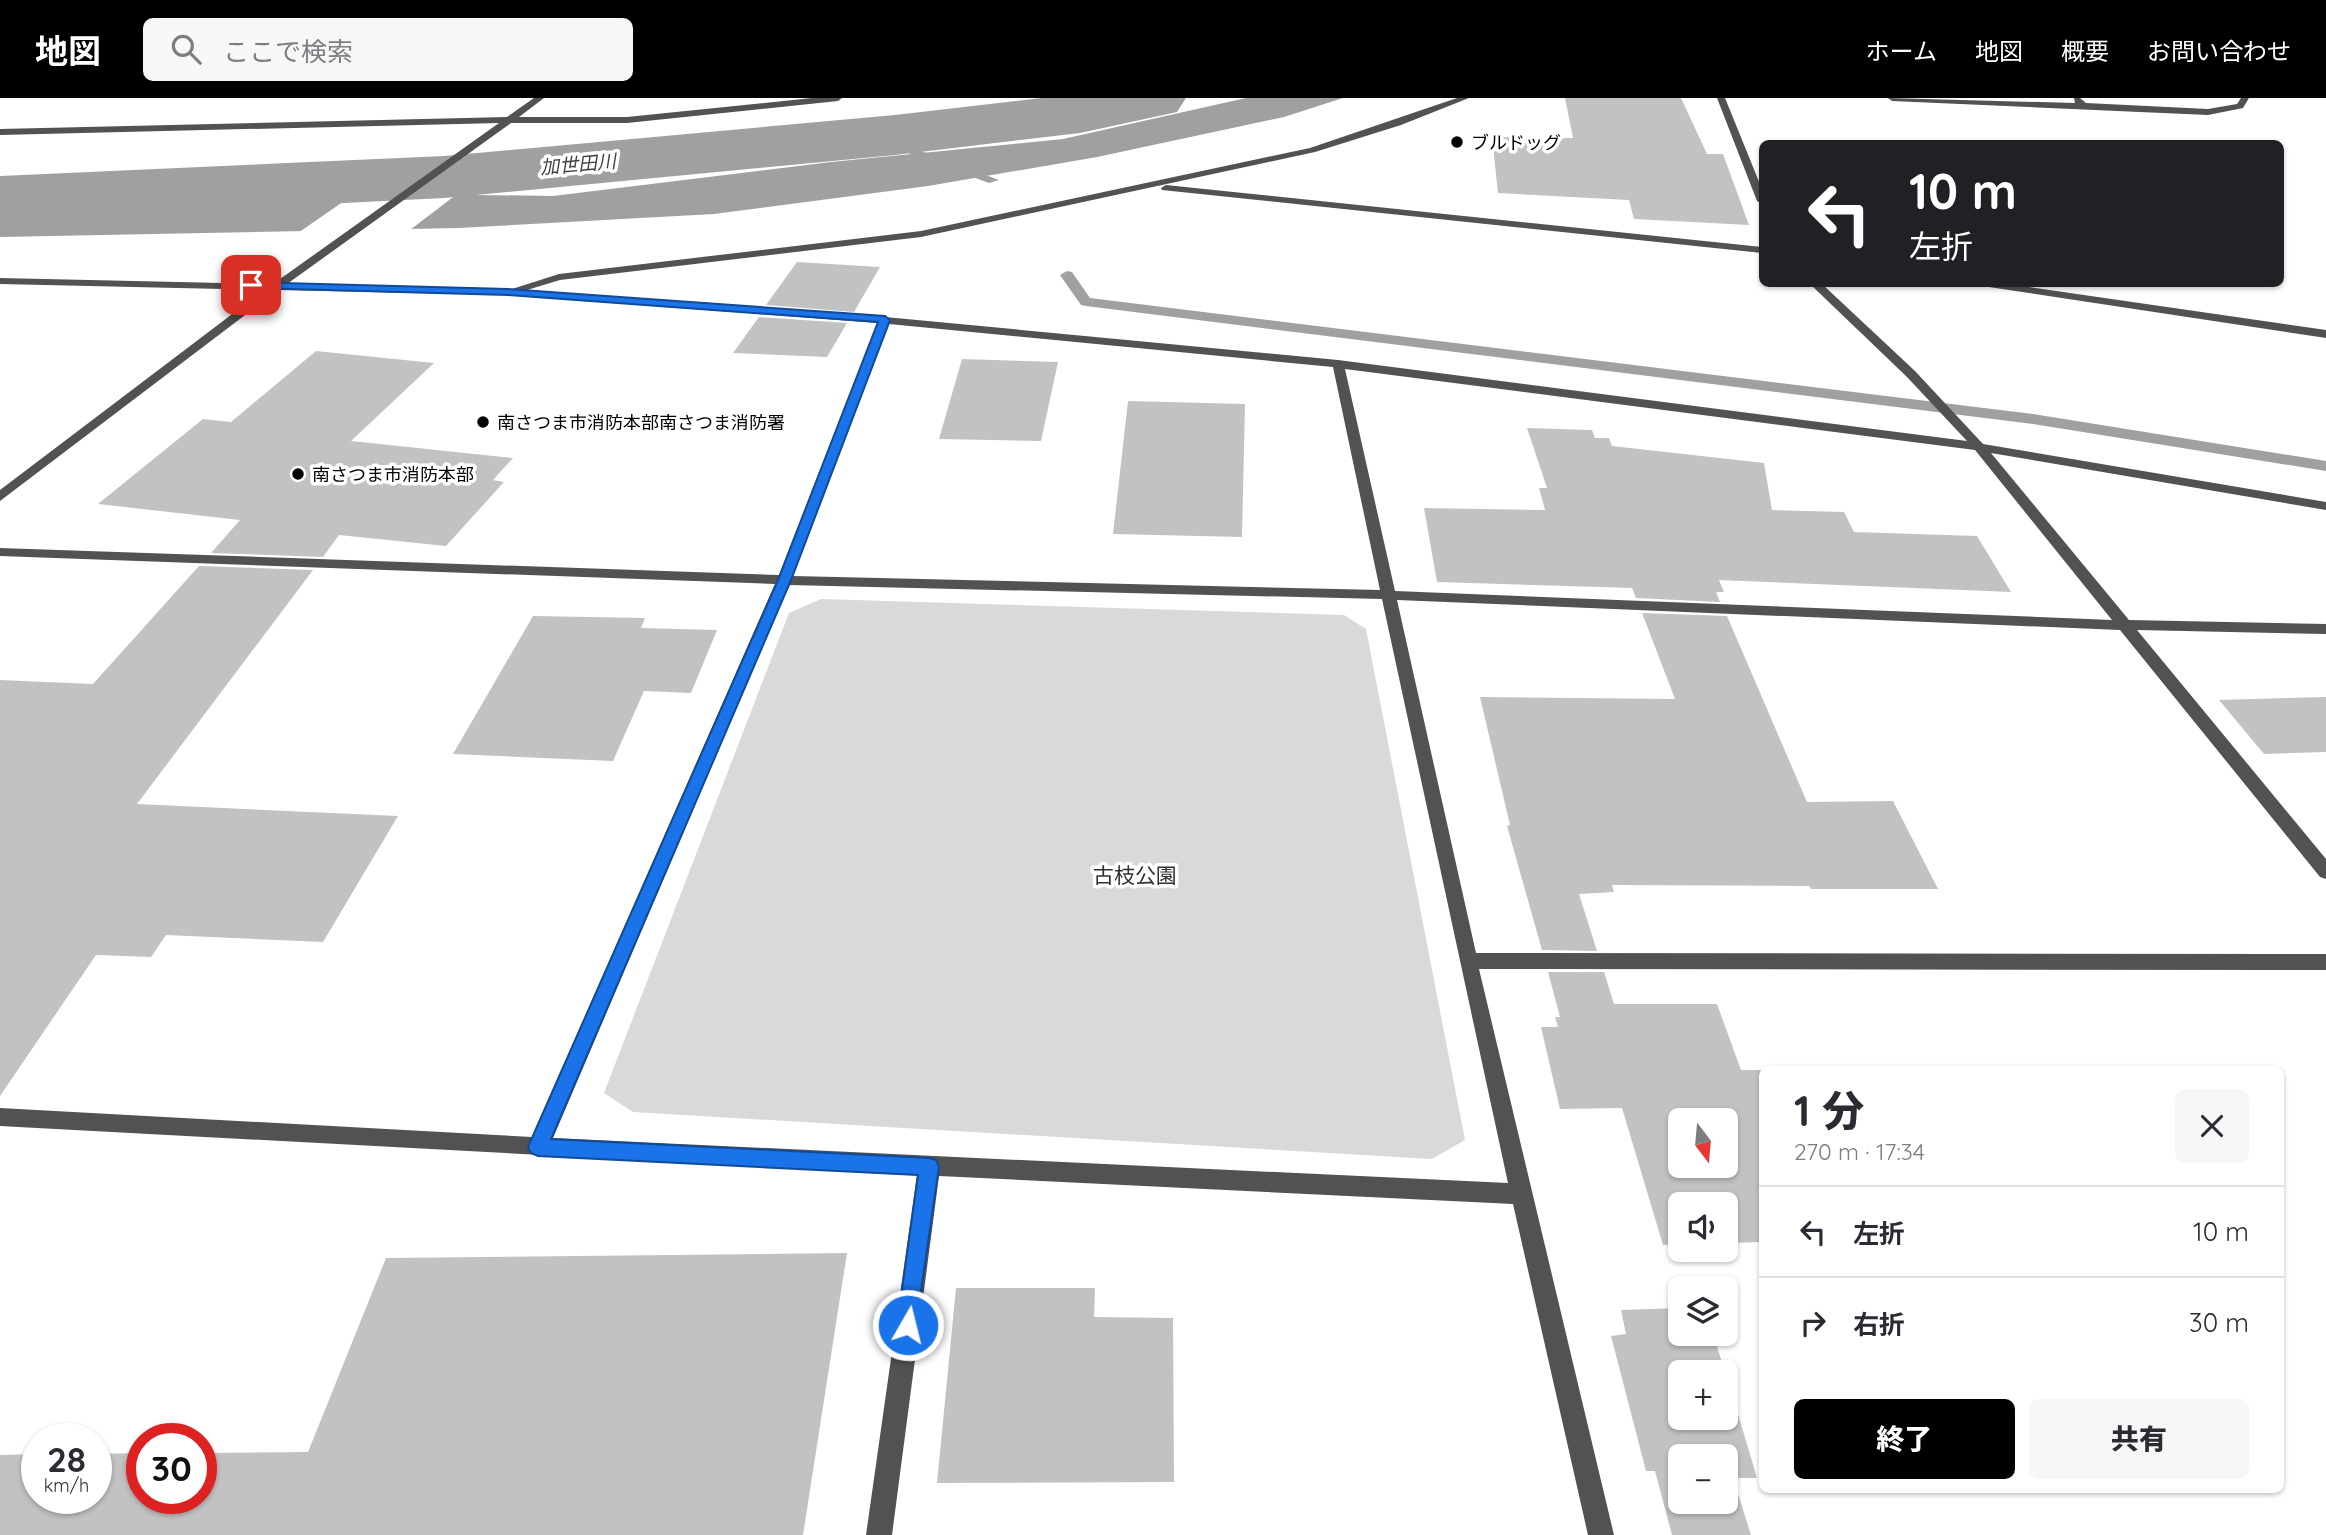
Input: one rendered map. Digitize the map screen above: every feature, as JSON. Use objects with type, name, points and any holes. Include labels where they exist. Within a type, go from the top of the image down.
[{"type":"street","points":[[0,497],[278,285],[540,98]]},
{"type":"street","points":[[0,132],[508,120],[627,120],[838,98]]},
{"type":"street","points":[[508,292],[559,277],[921,234],[1152,187],[1312,150],[1398,123],[1465,98]]},
{"type":"street","points":[[1721,98],[1759,193]]},
{"type":"street","points":[[1892,98],[2208,112],[2240,106],[2245,98]]},
{"type":"street","points":[[2075,98],[2084,106]]},
{"type":"street","points":[[1152,187],[1759,250]]},
{"type":"street","points":[[0,281],[508,292],[885,320],[1338,364],[1979,447],[2326,506]]},
{"type":"street","points":[[1819,287],[1926,390],[1979,447],[2326,872]]},
{"type":"street","points":[[2009,287],[2326,334]]},
{"type":"street","points":[[538,1147],[784,580],[885,320]]},
{"type":"street","points":[[1338,364],[1468,961],[1601,1535]]},
{"type":"street","points":[[0,552],[784,580],[1389,595],[2124,625],[2326,629]]},
{"type":"street","points":[[1468,961],[2326,962]]},
{"type":"street","points":[[0,1116],[538,1147],[1523,1194]]},
{"type":"street","points":[[879,1535],[929,1167]]},
{"type":"green space","name":"古枝公園","points":[[821,599],[1344,615],[1366,629],[1465,1140],[1432,1159],[633,1112],[604,1093],[789,613]]},
{"type":"shaded area","points":[[1246,98],[1343,98],[1284,117],[1097,157],[928,186],[714,214],[459,228],[0,237],[0,179],[266,192],[553,196],[831,162],[1063,139]]},
{"type":"pier","points":[[360,190],[461,191],[406,233],[295,235]]},
{"type":"building","points":[[1565,98],[1681,98],[1707,154],[1723,154],[1749,225],[1634,219],[1629,200],[1498,193],[1492,137],[1573,138]]},
{"type":"building","points":[[797,262],[880,267],[854,312],[766,305]]},
{"type":"building","points":[[759,317],[847,323],[827,357],[733,353]]},
{"type":"building","name":"南さつま市消防本部南さつま消防署","points":[[316,351],[434,363],[351,441],[513,458],[493,480],[504,482],[446,546],[339,535],[323,557],[211,553],[240,520],[98,504],[203,419],[231,422]]},
{"type":"building","points":[[962,359],[1058,362],[1041,441],[939,439]]},
{"type":"building","points":[[1128,401],[1245,404],[1242,537],[1113,534]]},
{"type":"building","points":[[1527,428],[1592,430],[1595,438],[1609,438],[1612,446],[1764,463],[1772,510],[1844,512],[1854,532],[1977,536],[2011,592],[1719,580],[1724,592],[1716,592],[1720,602],[1636,598],[1632,588],[1437,582],[1424,508],[1545,510],[1539,488],[1547,488]]},
{"type":"building","points":[[199,566],[313,570],[137,804],[398,816],[323,942],[166,935],[151,957],[96,955],[0,1096],[0,680],[93,684]]},
{"type":"building","points":[[1642,613],[1727,616],[1807,802],[1893,801],[1938,889],[1612,885],[1614,892],[1579,894],[1597,951],[1542,950],[1507,826],[1510,825],[1480,697],[1675,699]]},
{"type":"building","points":[[533,616],[645,618],[641,628],[717,630],[691,693],[644,691],[613,761],[453,754]]},
{"type":"building","points":[[2326,697],[2326,752],[2264,754],[2219,700]]},
{"type":"building","points":[[1548,972],[1604,972],[1614,1004],[1717,1004],[1741,1070],[1759,1070],[1759,1242],[1738,1243],[1738,1192],[1668,1192],[1668,1245],[1663,1245],[1622,1108],[1560,1109],[1541,1027],[1558,1027],[1555,1017],[1560,1017]]},
{"type":"building","points":[[847,1253],[803,1535],[0,1535],[0,1455],[21,1454],[21,1514],[112,1514],[112,1454],[126,1453],[126,1514],[217,1514],[217,1453],[308,1452],[386,1258]]},
{"type":"building","points":[[956,1288],[1095,1288],[1094,1317],[1173,1318],[1174,1482],[937,1483]]},
{"type":"building","points":[[1668,1308],[1668,1346],[1717,1346],[1721,1360],[1668,1360],[1668,1430],[1738,1430],[1738,1414],[1757,1478],[1738,1478],[1738,1444],[1668,1444],[1668,1514],[1738,1514],[1738,1494],[1751,1535],[1672,1535],[1655,1471],[1646,1471],[1611,1336],[1626,1334],[1621,1310]]},
{"type":"waterway","name":"加世田川","points":[[0,198],[444,177],[895,135],[1080,113],[1154,98]]},
{"type":"waterway","points":[[895,135],[914,152],[993,180]]},
{"type":"waterway","points":[[1067,275],[1086,302],[2033,419],[2326,466]]},
{"type":"place","name":"ブルドッグ","points":[[1457,142]]},
{"type":"place","name":"南さつま市消防本部南さつま消防署","points":[[483,422]]},
{"type":"place","name":"南さつま市消防本部","points":[[298,474]]},
{"type":"route","points":[[251,285],[508,292],[885,320],[784,580],[538,1147],[929,1167],[908,1325]]}]
